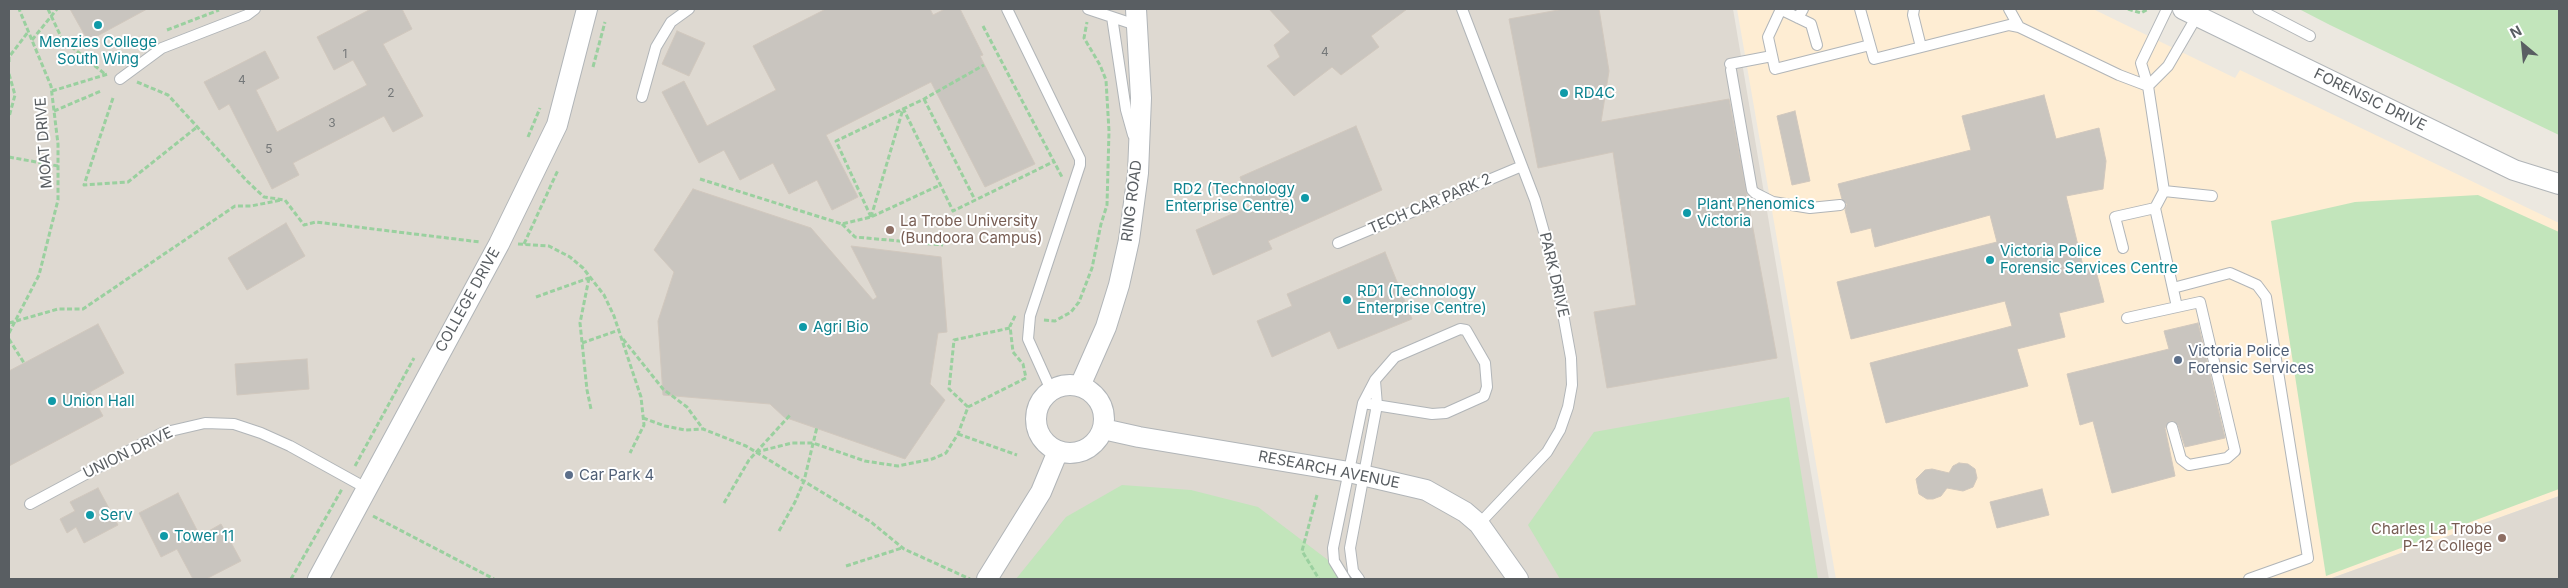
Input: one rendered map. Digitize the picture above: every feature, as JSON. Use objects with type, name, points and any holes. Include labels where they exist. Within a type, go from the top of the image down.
[{"type":"street","name":"COLLEGE DRIVE","points":[[318,579],[499,244],[558,125],[588,9]]},
{"type":"street","name":"FORENSIC DRIVE","points":[[2190,12],[2514,170],[2559,184]]},
{"type":"street","name":"RING ROAD","points":[[1080,386],[1106,327],[1119,285],[1128,240],[1138,153],[1141,98],[1137,17]]},
{"type":"street","points":[[1060,386],[1080,386],[1090,390],[1101,403],[1105,418],[1103,429],[1090,447],[1080,452],[1070,453],[1058,451],[1046,442],[1037,428],[1038,407],[1051,390],[1060,386]]},
{"type":"street","name":"RESEARCH AVENUE","points":[[1103,429],[1139,437],[1357,473],[1426,490],[1465,512],[1479,524],[1518,579]]},
{"type":"street","points":[[987,579],[1041,492],[1058,451]]},
{"type":"lane","points":[[123,78],[162,48],[247,15],[255,9]]},
{"type":"lane","points":[[642,97],[656,47],[671,22],[689,9]]},
{"type":"lane","points":[[1007,9],[1080,158],[1080,165],[1030,316],[1028,338],[1051,390]]},
{"type":"lane","points":[[1089,9],[1112,17],[1137,17]]},
{"type":"lane","name":"PARK DRIVE","points":[[1462,9],[1535,200],[1556,275],[1571,358],[1572,385],[1568,407],[1560,430],[1547,452],[1479,524]]},
{"type":"lane","points":[[1860,9],[1874,59],[1997,27],[2019,26],[2119,75],[2148,86]]},
{"type":"lane","points":[[1914,9],[1913,15],[1921,47]]},
{"type":"lane","points":[[2008,9],[2019,26]]},
{"type":"lane","points":[[2167,9],[2141,63],[2148,86],[2164,191],[2155,208],[2177,307]]},
{"type":"lane","points":[[2258,9],[2310,36]]},
{"type":"lane","points":[[1817,45],[1811,24],[1800,13],[1781,10],[1768,37],[1775,69],[1870,45]]},
{"type":"lane","points":[[2148,86],[2168,66],[2190,12]]},
{"type":"lane","points":[[1112,17],[1126,110],[1138,153]]},
{"type":"lane","points":[[1772,56],[1730,67],[1755,193],[1773,202],[1810,208],[1840,205]]},
{"type":"lane","name":"TECH CAR PARK 2","points":[[1338,243],[1522,166]]},
{"type":"lane","points":[[2164,191],[2212,196]]},
{"type":"lane","points":[[2123,248],[2115,217],[2155,208]]},
{"type":"lane","points":[[2173,288],[2230,273],[2257,285],[2266,297],[2308,558],[2249,579]]},
{"type":"lane","points":[[2127,318],[2200,302],[2235,451],[2227,458],[2189,465],[2181,458],[2172,427]]},
{"type":"lane","points":[[1359,579],[1353,571],[1350,548],[1363,403],[1375,380],[1395,357],[1463,328],[1481,353],[1487,371],[1487,391],[1484,396],[1446,413],[1438,415],[1363,403]]},
{"type":"lane","points":[[1346,579],[1332,555],[1377,405],[1375,380]]},
{"type":"lane","name":"UNION DRIVE","points":[[30,504],[162,433],[205,423],[234,424],[261,433],[366,488]]},
{"type":"path","name":"MOAT DRIVE","points":[[9,333],[16,323],[39,275],[58,200],[58,166],[51,86],[19,9]]},
{"type":"path","points":[[48,9],[62,39],[107,76]]},
{"type":"path","points":[[32,40],[57,9]]},
{"type":"path","points":[[1041,320],[1055,321],[1071,312],[1079,302],[1092,268],[1107,205],[1109,131],[1106,80],[1100,65],[1084,38],[1089,9]]},
{"type":"path","points":[[2128,9],[2141,13],[2148,9]]},
{"type":"path","points":[[983,26],[1063,177],[1061,182]]},
{"type":"path","points":[[9,62],[9,56],[28,32]]},
{"type":"path","points":[[871,217],[836,141],[924,99],[984,65]]},
{"type":"path","points":[[9,74],[15,95],[9,117]]},
{"type":"path","points":[[123,78],[168,95],[264,197],[285,200],[304,225],[316,222],[478,242],[549,246],[570,257],[583,268],[604,295],[619,330],[641,397],[644,425],[630,453]]},
{"type":"path","points":[[54,111],[101,91]]},
{"type":"path","points":[[113,98],[84,185],[128,182],[197,127]]},
{"type":"path","points":[[924,99],[975,200]]},
{"type":"path","points":[[526,144],[544,100]]},
{"type":"path","points":[[903,108],[953,211],[1055,162]]},
{"type":"path","points":[[871,217],[903,108]]},
{"type":"path","points":[[9,157],[58,166]]},
{"type":"path","points":[[700,179],[842,224],[855,238],[944,245]]},
{"type":"path","points":[[842,224],[871,217],[940,185]]},
{"type":"path","points":[[9,323],[16,323],[58,309],[83,309],[235,206],[251,206],[285,200]]},
{"type":"path","points":[[473,250],[482,233]]},
{"type":"path","points":[[536,297],[589,278]]},
{"type":"path","points":[[589,278],[580,323],[587,390],[592,409]]},
{"type":"path","points":[[968,407],[948,389],[954,340],[1010,328]]},
{"type":"path","points":[[582,343],[619,330]]},
{"type":"path","points":[[621,337],[663,389],[687,407],[703,429]]},
{"type":"path","points":[[9,339],[24,363]]},
{"type":"path","points":[[291,579],[416,355]]},
{"type":"path","points":[[756,452],[792,443],[813,443],[865,461],[898,466],[932,459],[946,453],[958,434],[968,407],[1026,378]]},
{"type":"path","points":[[724,503],[743,468],[791,414]]},
{"type":"path","points":[[643,418],[665,426],[685,430],[703,429],[756,452],[871,522],[902,548],[971,579]]},
{"type":"path","points":[[779,531],[804,481],[817,427]]},
{"type":"path","points":[[958,434],[1017,456]]},
{"type":"path","points":[[1317,495],[1302,551],[1319,579]]},
{"type":"path","points":[[357,507],[494,579]]},
{"type":"path","points":[[846,566],[902,548]]},
{"type":"shaded area","name":"La Trobe University (Bundoora Campus)","points":[[9,9],[1733,9],[1829,579],[9,579]]},
{"type":"shaded area","name":"Victoria Police Forensic Services","points":[[1737,9],[2093,9],[2235,78],[2240,70],[2559,223],[2559,496],[2329,579],[1836,579]]},
{"type":"shaded area","name":"Charles La Trobe P-12 College","points":[[2559,496],[2559,579],[2329,579]]},
{"type":"green space","points":[[2299,9],[2559,9],[2559,135],[2330,25]]},
{"type":"green space","points":[[2478,195],[2559,232],[2559,489],[2326,576],[2271,221],[2355,202]]},
{"type":"green space","points":[[1789,397],[1818,579],[1560,579],[1528,525],[1594,432]]},
{"type":"green space","points":[[1122,485],[1191,490],[1258,507],[1353,579],[1016,579],[1066,517]]},
{"type":"building","name":"Menzies College South Wing","points":[[70,9],[147,9],[88,41]]},
{"type":"building","points":[[371,9],[402,9],[412,29],[383,44],[423,116],[393,132],[384,116],[293,163],[299,175],[272,189],[229,104],[219,110],[204,82],[265,51],[279,78],[256,90],[277,132],[367,85],[353,60],[334,70],[317,37]]},
{"type":"building","points":[[826,9],[930,9],[933,15],[945,9],[960,9],[983,55],[980,56],[1035,164],[985,187],[931,82],[826,135],[858,197],[832,210],[817,180],[789,194],[773,163],[740,180],[724,150],[699,163],[662,92],[684,81],[707,126],[776,90],[753,46]]},
{"type":"building","points":[[1269,9],[1407,9],[1371,36],[1379,47],[1341,75],[1332,67],[1294,96],[1267,66],[1280,57],[1274,45],[1290,32]]},
{"type":"building","name":"Plant Phenomics Victoria","points":[[1564,9],[1599,9],[1609,71],[1601,122],[1729,99],[1777,358],[1607,388],[1594,312],[1636,305],[1613,152],[1538,168],[1509,19]]},
{"type":"building","points":[[677,31],[705,43],[689,76],[662,64]]},
{"type":"building","name":"Victoria Police Forensic Services Centre","points":[[2044,95],[2056,139],[2099,128],[2106,161],[2103,189],[2066,196],[2084,270],[2095,267],[2104,302],[2059,313],[2065,337],[2017,349],[2028,386],[1886,423],[1870,363],[2012,326],[2005,301],[1851,339],[1837,282],[1997,242],[1990,215],[1875,247],[1871,228],[1851,233],[1845,210],[1847,204],[1842,199],[1838,184],[1971,150],[1962,116]]},
{"type":"building","points":[[1795,111],[1810,181],[1792,185],[1777,116]]},
{"type":"building","name":"RD2 (Technology Enterprise Centre)","points":[[1356,126],[1382,190],[1268,241],[1272,249],[1213,275],[1196,230],[1250,206],[1240,177]]},
{"type":"building","name":"Agri Bio","points":[[693,189],[811,228],[873,300],[877,297],[851,246],[941,257],[947,332],[938,333],[930,384],[945,400],[905,459],[784,417],[770,404],[663,395],[658,321],[674,272],[654,250]]},
{"type":"building","points":[[286,223],[305,256],[247,290],[228,258]]},
{"type":"building","name":"RD1 (Technology Enterprise Centre)","points":[[1385,252],[1412,319],[1338,349],[1330,331],[1272,357],[1257,321],[1292,306],[1287,294]]},
{"type":"building","points":[[2198,323],[2225,438],[2185,447],[2178,425],[2174,421],[2170,421],[2165,428],[2175,476],[2112,493],[2093,421],[2080,425],[2067,374],[2169,349],[2164,331]]},
{"type":"building","name":"Union Hall","points":[[98,324],[124,373],[90,392],[103,416],[9,466],[9,371]]},
{"type":"building","points":[[307,359],[309,389],[237,395],[235,364]]},
{"type":"building","points":[[1959,463],[1968,464],[1975,469],[1977,478],[1973,487],[1963,491],[1947,488],[1941,496],[1933,499],[1927,499],[1919,494],[1916,479],[1925,470],[1932,469],[1949,473],[1953,466]]},
{"type":"building","name":"Serv","points":[[98,488],[118,525],[84,543],[76,527],[67,533],[60,519],[75,511],[70,502]]},
{"type":"building","points":[[2042,489],[2049,515],[1997,528],[1990,502]]},
{"type":"building","points":[[178,493],[200,536],[221,524],[241,561],[206,579],[193,579],[177,549],[161,557],[139,513]]},
{"type":"place","name":"Menzies College South Wing","points":[[98,25]]},
{"type":"place","name":"RD4C","points":[[1564,93]]},
{"type":"place","name":"RD2 (Technology Enterprise Centre)","points":[[1305,198]]},
{"type":"place","name":"Plant Phenomics Victoria","points":[[1687,213]]},
{"type":"place","name":"La Trobe University (Bundoora Campus)","points":[[890,230]]},
{"type":"place","name":"Victoria Police Forensic Services Centre","points":[[1990,260]]},
{"type":"place","name":"RD1 (Technology Enterprise Centre)","points":[[1347,300]]},
{"type":"place","name":"Agri Bio","points":[[803,327]]},
{"type":"place","name":"Victoria Police Forensic Services","points":[[2178,360]]},
{"type":"place","name":"Union Hall","points":[[52,401]]},
{"type":"place","name":"Car Park 4","points":[[569,475]]},
{"type":"place","name":"Serv","points":[[90,515]]},
{"type":"place","name":"Tower 11","points":[[164,536]]},
{"type":"place","name":"Charles La Trobe P-12 College","points":[[2502,538]]}]
